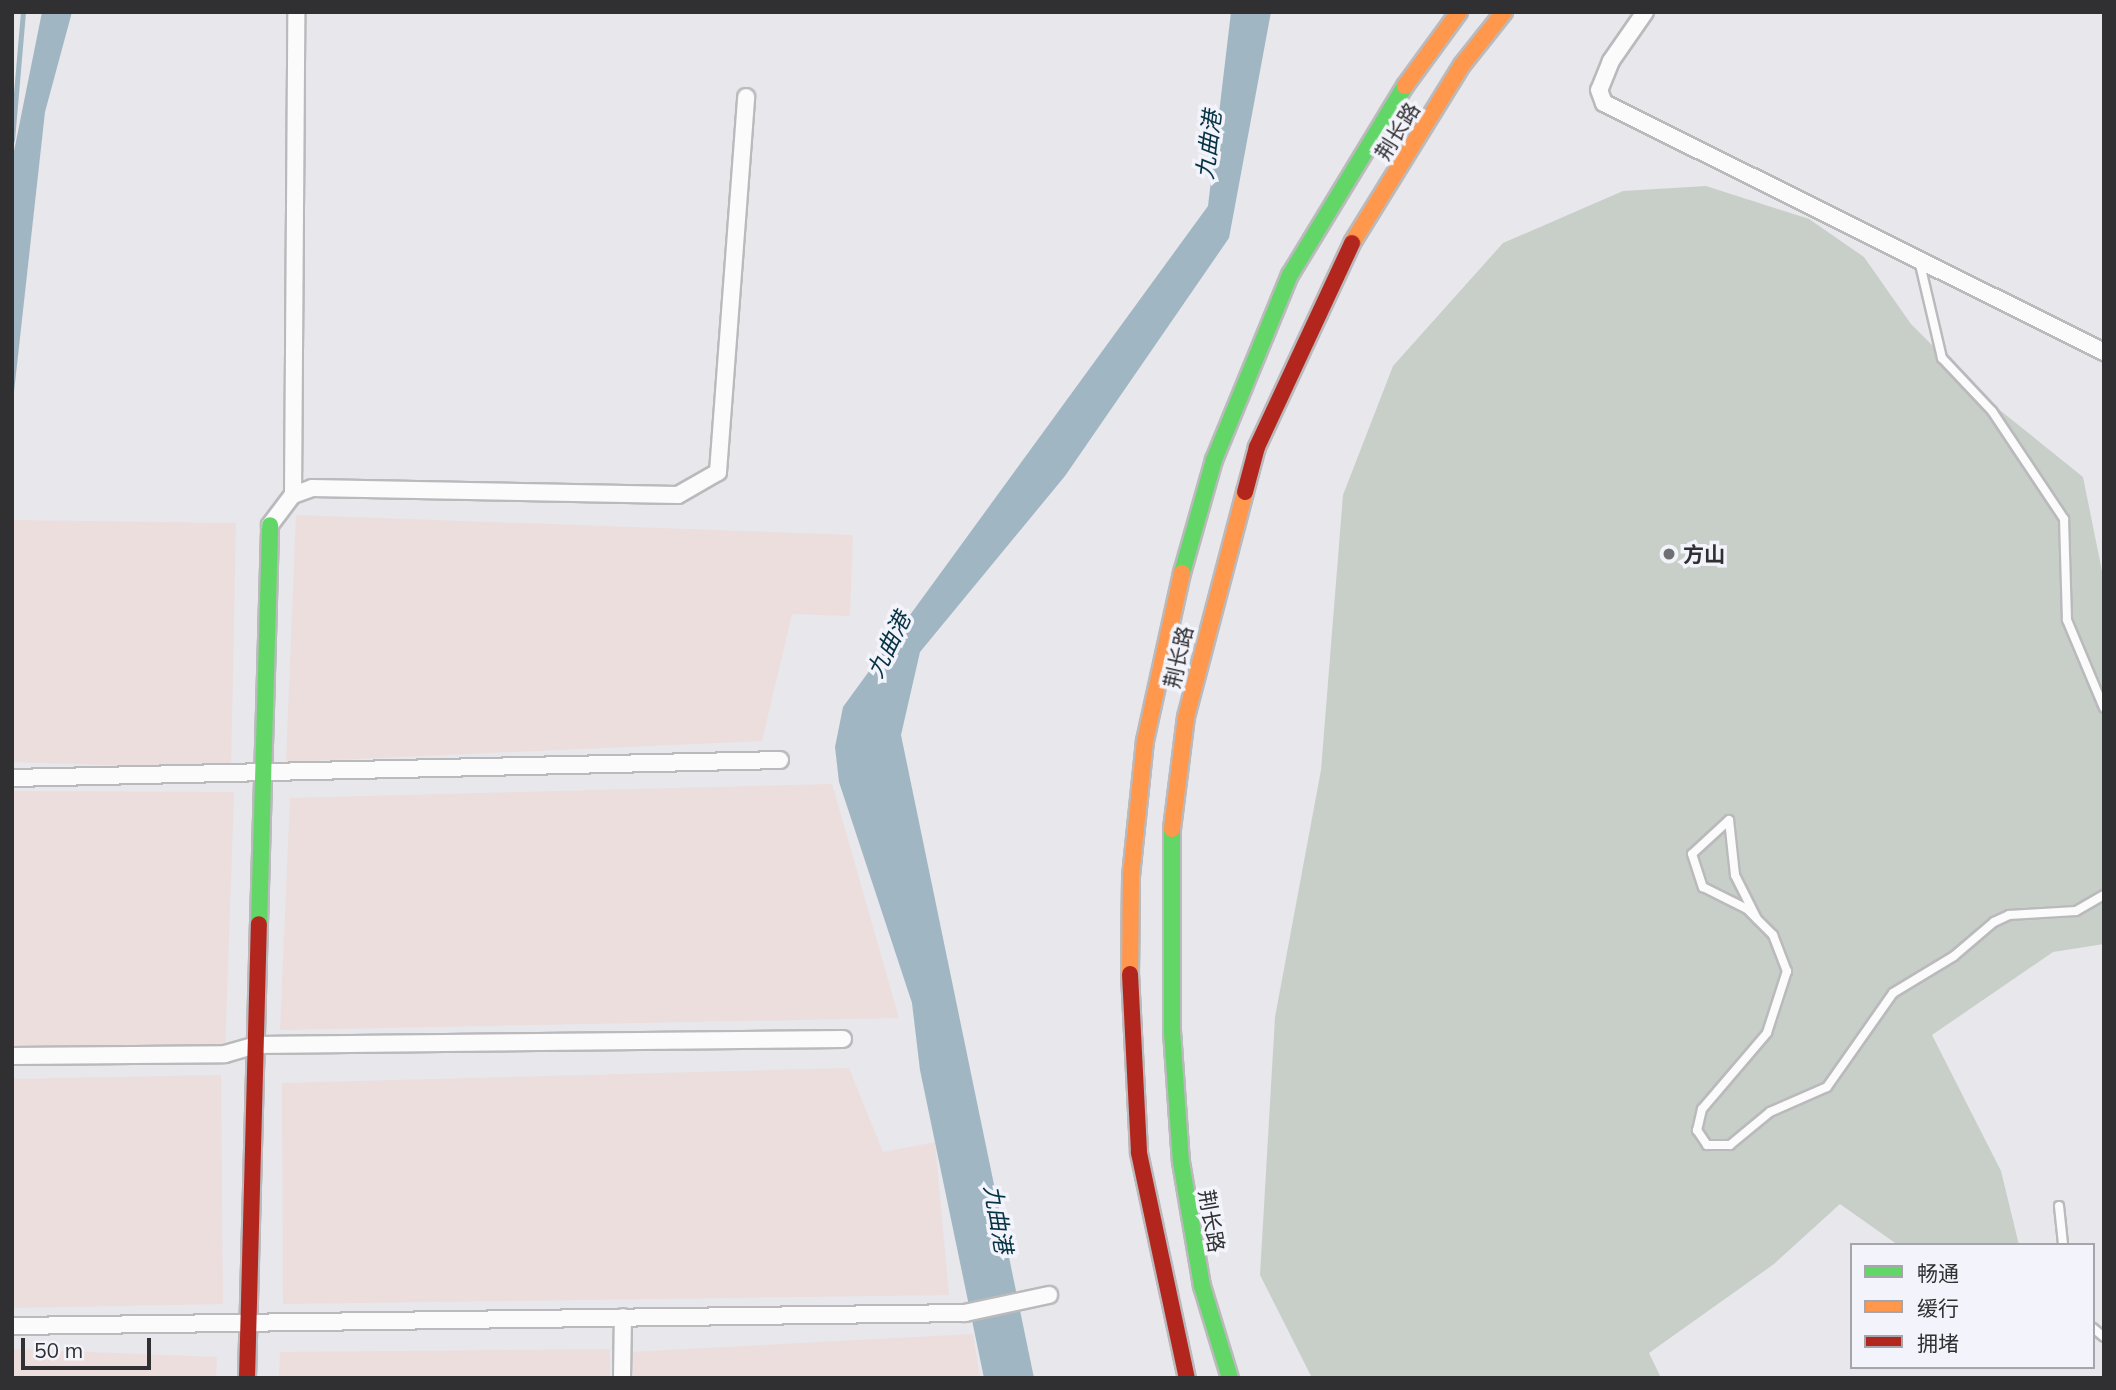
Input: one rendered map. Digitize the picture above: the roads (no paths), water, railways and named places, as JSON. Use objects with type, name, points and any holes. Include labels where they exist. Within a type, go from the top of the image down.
[{"type":"main road","name":"荆长路","points":[[1187,1378],[1166,1303],[1139,1153],[1129,1012],[1141,782],[1170,615],[1214,460],[1290,275],[1378,123],[1459,12]]},
{"type":"main road","name":"荆长路","points":[[1230,1378],[1202,1286],[1181,1162],[1172,1031],[1171,838],[1186,717],[1257,447],[1331,277],[1461,65],[1504,12]]},
{"type":"main road","points":[[247,1378],[270,525]]},
{"type":"street","points":[[293,495],[296,12]]},
{"type":"street","points":[[1645,12],[1611,61],[1599,90],[1604,103],[1919,257],[2104,352]]},
{"type":"street","points":[[270,525],[293,495],[312,488],[678,495],[718,472],[746,97]]},
{"type":"street","points":[[12,778],[262,775],[780,760]]},
{"type":"street","points":[[12,1056],[225,1054],[256,1045],[843,1039]]},
{"type":"street","points":[[12,1326],[965,1313],[1049,1295]]},
{"type":"street","points":[[622,1378],[623,1317]]},
{"type":"lane","points":[[1919,257],[1942,358],[1992,411],[2063,519],[2067,620],[2104,708]]},
{"type":"lane","points":[[1757,919],[1703,887],[1692,854],[1729,820],[1735,875],[1757,919],[1782,951],[1784,994],[1754,1053],[1702,1109],[1697,1130],[1707,1145],[1730,1144],[1770,1112],[1828,1087],[1893,993],[1954,956],[2002,917],[2076,911],[2104,895]]},
{"type":"lane","points":[[2059,1206],[2063,1243]]},
{"type":"water","points":[[42,12],[72,12],[45,112],[12,410],[12,161]]},
{"type":"water","name":"九曲港","points":[[1231,12],[1271,12],[1229,238],[1065,476],[920,652],[901,735],[1034,1378],[984,1378],[920,1070],[912,1003],[839,782],[835,747],[843,707],[1208,206]]},
{"type":"waterway","points":[[12,140],[23,12]]},
{"type":"place","name":"方山","points":[[1669,554]]}]
